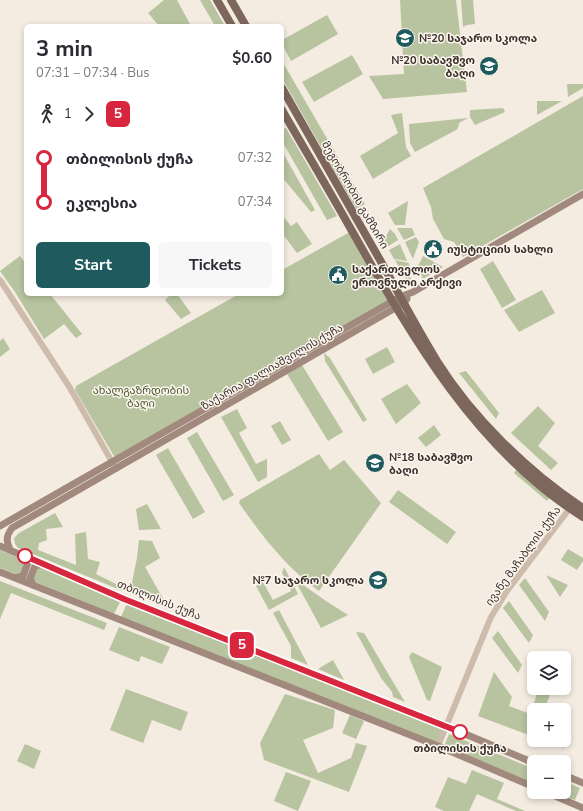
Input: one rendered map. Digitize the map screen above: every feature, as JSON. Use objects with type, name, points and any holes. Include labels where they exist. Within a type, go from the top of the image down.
[{"type":"main road","points":[[217,0],[231,24]]},
{"type":"main road","points":[[231,0],[245,24]]},
{"type":"main road","name":"მეგობრობის გამზირი","points":[[284,92],[432,364],[463,408],[518,466],[544,488],[583,517]]},
{"type":"main road","name":"მეგობრობის გამზირი","points":[[284,113],[398,302],[454,386],[498,438],[547,481],[583,508]]},
{"type":"main road","points":[[398,302],[411,293],[583,194]]},
{"type":"main road","name":"ზაქარია ფალიაშვილის ქუჩა","points":[[10,550],[7,534],[12,528],[116,469],[256,384],[398,302]]},
{"type":"main road","name":"ზაქარია ფალიაშვილის ქუჩა","points":[[0,526],[112,462],[256,384]]},
{"type":"main road","name":"თბილისის ქუჩა","points":[[0,546],[124,599],[446,726],[527,760]]},
{"type":"main road","points":[[15,578],[23,576],[28,563],[25,556]]},
{"type":"main road","points":[[33,585],[30,578],[36,566],[43,564]]},
{"type":"main road","points":[[0,572],[438,746],[527,784]]},
{"type":"main road","points":[[571,778],[583,783]]},
{"type":"main road","points":[[562,799],[583,808]]},
{"type":"street","points":[[0,280],[70,388],[116,469]]},
{"type":"street","name":"ივანე მაჩაბლის ქუჩა","points":[[438,746],[479,644],[496,608],[570,508]]},
{"type":"green space","points":[[164,0],[177,0],[190,24],[157,24],[148,13]]},
{"type":"green space","points":[[200,0],[210,0],[224,24],[214,24]]},
{"type":"green space","name":"№20 საჯარო სკოლა","points":[[400,0],[456,0],[467,92],[383,99],[369,76],[404,74]]},
{"type":"green space","points":[[461,0],[473,0],[475,24],[463,27]]},
{"type":"green space","points":[[327,15],[338,34],[291,61],[284,48],[284,39]]},
{"type":"green space","points":[[352,55],[363,74],[314,102],[302,82]]},
{"type":"green space","points":[[284,64],[365,204],[356,209],[284,82]]},
{"type":"green space","points":[[567,84],[583,84],[583,88],[568,97]]},
{"type":"green space","points":[[583,96],[583,189],[463,257],[454,242],[444,239],[433,219],[431,207],[423,188]]},
{"type":"green space","points":[[537,101],[562,101],[537,115]]},
{"type":"green space","points":[[503,108],[505,112],[475,125],[470,117],[470,110]]},
{"type":"green space","points":[[402,113],[406,147],[411,156],[373,179],[360,156],[398,133],[391,115]]},
{"type":"green space","points":[[468,118],[459,123],[456,130],[415,152],[410,143],[409,124]]},
{"type":"green space","points":[[284,128],[286,128],[337,216],[327,220],[284,145]]},
{"type":"green space","points":[[284,155],[315,210],[311,212],[284,179]]},
{"type":"green space","points":[[408,201],[405,225],[395,225],[388,213]]},
{"type":"green space","points":[[284,217],[291,226],[297,222],[312,244],[297,253],[284,236]]},
{"type":"green space","points":[[397,228],[412,228],[415,235],[404,240]]},
{"type":"green space","points":[[390,229],[398,240],[387,247],[384,240]]},
{"type":"green space","name":"ახალგაზრდობის ბაღი","points":[[348,233],[351,234],[388,302],[117,456],[114,456],[75,390],[76,386],[235,296],[284,296],[284,269]]},
{"type":"green space","points":[[416,237],[419,242],[413,259],[405,242]]},
{"type":"green space","points":[[400,244],[407,261],[394,259],[389,250]]},
{"type":"green space","points":[[20,256],[24,261],[24,296],[52,296],[82,334],[76,338],[64,324],[44,339],[0,271]]},
{"type":"green space","points":[[423,256],[443,267],[423,279],[417,268]]},
{"type":"green space","points":[[395,260],[409,263],[410,286]]},
{"type":"green space","points":[[493,261],[516,300],[502,308],[480,269]]},
{"type":"green space","points":[[542,290],[555,313],[519,332],[504,310]]},
{"type":"green space","points":[[169,296],[178,296],[191,313],[181,319],[165,300]]},
{"type":"green space","points":[[3,338],[10,349],[0,357],[0,341]]},
{"type":"green space","points":[[387,347],[395,362],[373,374],[365,359]]},
{"type":"green space","points":[[324,353],[330,358],[367,420],[363,422],[325,361]]},
{"type":"green space","points":[[302,365],[343,432],[328,441],[287,374]]},
{"type":"green space","points":[[466,371],[499,413],[496,419],[459,373]]},
{"type":"green space","points":[[407,384],[421,403],[396,424],[381,399]]},
{"type":"green space","points":[[538,406],[555,423],[538,446],[558,463],[551,470],[511,433]]},
{"type":"green space","points":[[237,409],[247,428],[239,433],[256,464],[267,459],[267,477],[258,482],[221,417]]},
{"type":"green space","points":[[280,421],[291,440],[282,445],[271,426]]},
{"type":"green space","points":[[434,425],[441,435],[426,447],[418,438]]},
{"type":"green space","points":[[197,432],[234,495],[223,501],[187,438]]},
{"type":"green space","points":[[168,448],[205,512],[193,519],[156,455]]},
{"type":"green space","points":[[319,454],[330,470],[344,460],[381,503],[319,591],[296,572],[275,550],[239,503],[240,500]]},
{"type":"green space","points":[[518,468],[551,496],[547,501],[514,473]]},
{"type":"green space","points":[[398,490],[456,532],[447,544],[389,502]]},
{"type":"green space","points":[[147,504],[161,529],[139,530],[136,509]]},
{"type":"green space","points":[[55,513],[63,527],[46,529],[47,540],[39,543],[38,550],[76,565],[75,534],[86,532],[88,559],[100,562],[96,574],[124,588],[123,591],[18,548],[15,544],[14,538],[19,533]]},
{"type":"green space","points":[[139,540],[152,541],[160,558],[145,567],[168,607],[130,592]]},
{"type":"green space","points":[[568,549],[583,558],[583,561],[577,570],[561,560]]},
{"type":"green space","points":[[0,550],[23,560],[25,564],[21,574],[15,574],[0,568]]},
{"type":"green space","points":[[42,567],[121,600],[114,614],[35,582],[33,579],[35,570]]},
{"type":"green space","points":[[284,567],[298,594],[269,610],[256,586],[263,582],[273,600],[291,591],[282,573]]},
{"type":"green space","points":[[546,575],[568,585],[560,597]]},
{"type":"green space","points":[[525,578],[549,612],[545,621],[519,585]]},
{"type":"green space","points":[[0,581],[107,623],[104,630],[11,593],[0,619]]},
{"type":"green space","points":[[299,582],[348,615],[321,628],[297,584]]},
{"type":"green space","points":[[509,601],[533,635],[529,643],[503,608]]},
{"type":"green space","points":[[127,603],[442,729],[437,744],[121,617]]},
{"type":"green space","points":[[279,610],[308,665],[291,658],[291,646],[273,613]]},
{"type":"green space","points":[[119,627],[170,647],[162,664],[141,656],[139,662],[109,650]]},
{"type":"green space","points":[[498,631],[522,665],[518,673],[492,638]]},
{"type":"green space","points":[[356,632],[364,633],[405,702],[393,697],[392,692],[381,678]]},
{"type":"green space","points":[[412,652],[442,667],[430,701],[427,700],[409,657]]},
{"type":"green space","points":[[333,660],[344,680],[318,669]]},
{"type":"green space","points":[[494,672],[512,697],[509,706],[527,713],[527,734],[478,716]]},
{"type":"green space","points":[[126,689],[188,712],[181,731],[152,720],[143,743],[110,730]]},
{"type":"green space","points":[[285,694],[335,710],[333,728],[303,740],[318,773],[351,758],[356,743],[367,746],[349,792],[264,760],[260,743]]},
{"type":"green space","points":[[537,695],[550,695],[547,703],[534,703]]},
{"type":"green space","points":[[350,715],[364,721],[356,739],[342,733]]},
{"type":"green space","points":[[449,734],[527,766],[527,780],[444,746]]},
{"type":"green space","points":[[25,744],[41,751],[34,769],[17,761]]},
{"type":"green space","points":[[472,770],[504,783],[497,799],[525,811],[516,811],[477,794],[469,811],[444,811],[435,807],[448,777],[466,784]]},
{"type":"green space","points":[[286,772],[311,781],[298,811],[274,801]]},
{"type":"green space","points":[[571,784],[580,788],[575,800],[571,798]]},
{"type":"bus line","name":"5","points":[[25,556],[124,599],[252,648],[460,732]]},
{"type":"place","name":"№20 საჯარო სკოლა","points":[[405,38]]},
{"type":"place","name":"№20 საბავშვო ბაღი","points":[[489,66]]},
{"type":"place","name":"იუსტიციის სახლი","points":[[433,249]]},
{"type":"place","name":"საქართველოს ეროვნული არქივი","points":[[338,275]]},
{"type":"place","name":"№18 საბავშვო ბაღი","points":[[375,463]]},
{"type":"place","name":"№7 საჯარო სკოლა","points":[[378,580]]},
{"type":"place","name":"თბილისის ქუჩა","points":[[460,732]]}]
